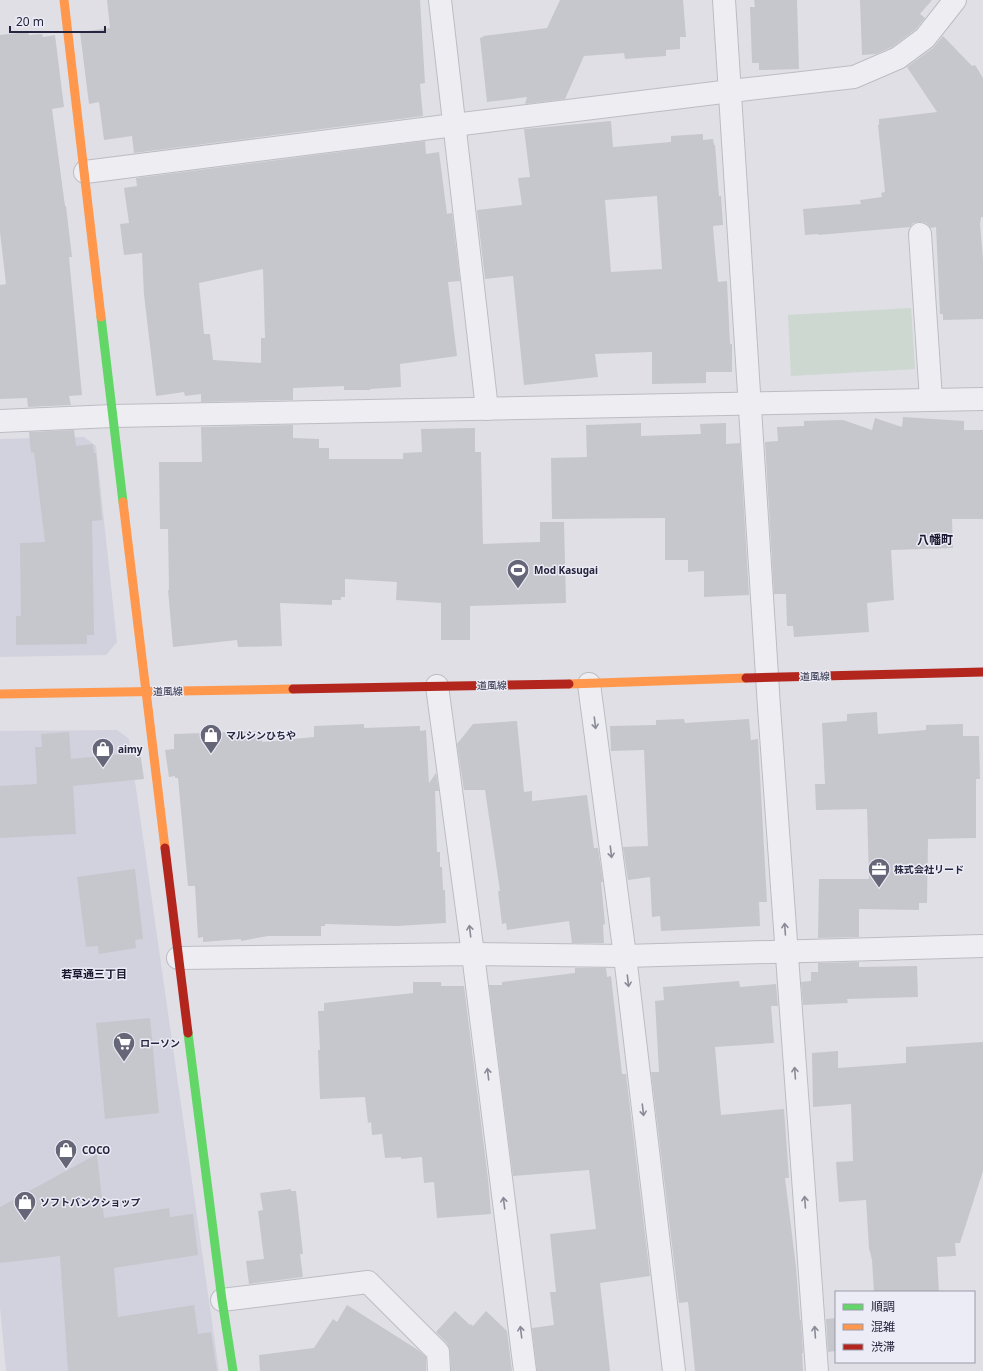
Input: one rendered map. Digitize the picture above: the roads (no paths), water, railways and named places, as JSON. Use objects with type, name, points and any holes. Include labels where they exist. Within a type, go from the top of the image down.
[{"type":"street","points":[[64,0],[112,416],[178,958],[222,1300],[233,1371]]},
{"type":"street","points":[[440,0],[487,408]]},
{"type":"street","points":[[724,0],[731,91],[767,677],[818,1371]]},
{"type":"street","points":[[85,172],[454,125],[854,77],[898,58],[925,38],[955,0]]},
{"type":"street","points":[[920,234],[931,399]]},
{"type":"street","points":[[0,421],[112,416],[983,399]]},
{"type":"street","name":"道風線","points":[[0,694],[589,684],[767,677],[983,672]]},
{"type":"street","points":[[589,684],[625,956],[674,1371]]},
{"type":"street","points":[[437,686],[526,1371]]},
{"type":"street","points":[[178,958],[473,954],[625,956],[983,946]]},
{"type":"street","points":[[222,1300],[368,1282],[438,1352],[440,1371]]},
{"type":"place","name":"Mod Kasugai","points":[[518,590]]},
{"type":"place","name":"マルシンひちや","points":[[211,754]]},
{"type":"place","name":"aimy","points":[[103,768]]},
{"type":"place","name":"株式会社リード","points":[[879,888]]},
{"type":"place","name":"ローソン","points":[[124,1062]]},
{"type":"place","name":"COCO","points":[[66,1170]]},
{"type":"place","name":"ソフトバンクショップ","points":[[25,1222]]},
{"type":"district","name":"八幡町","points":[[935,539]]},
{"type":"district","name":"若草通三丁目","points":[[94,973]]}]
